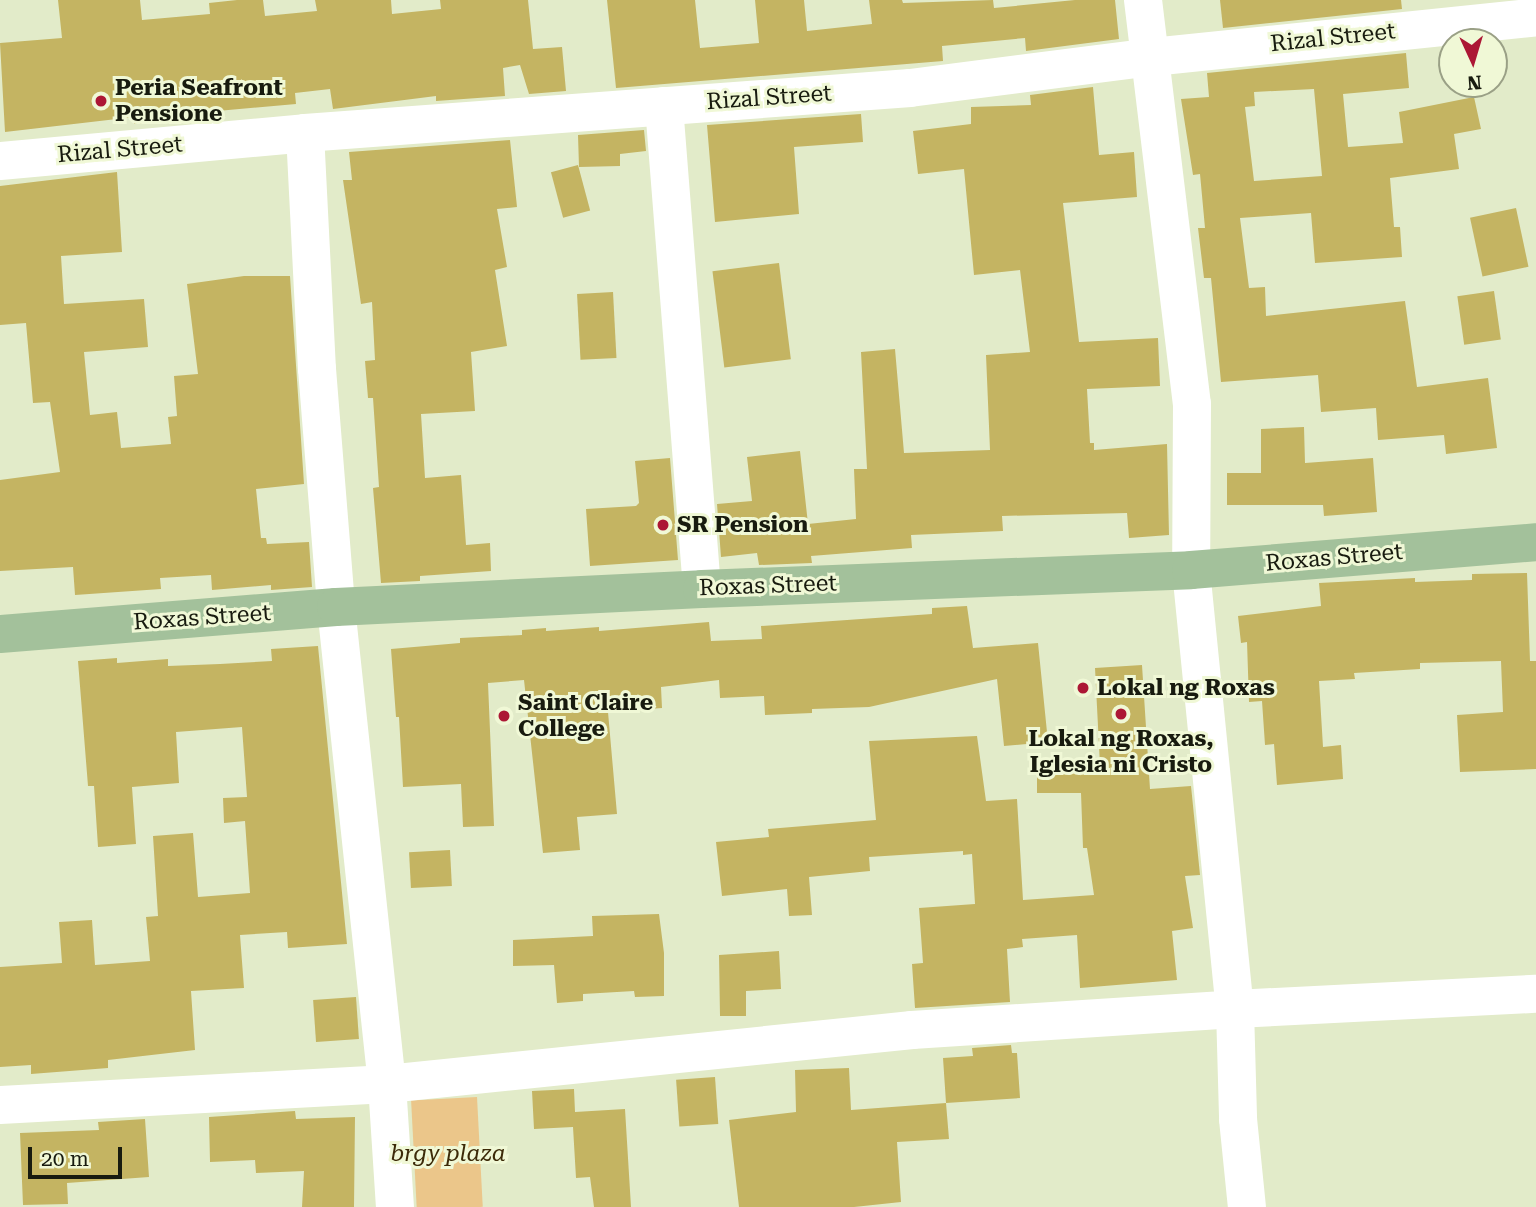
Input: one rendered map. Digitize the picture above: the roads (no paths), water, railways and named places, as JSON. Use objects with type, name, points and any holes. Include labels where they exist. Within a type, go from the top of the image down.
[{"type":"main road","name":"Roxas Street","points":[[0,634],[336,607],[702,589],[1191,570],[1536,542]]},
{"type":"street","points":[[1143,0],[1192,404],[1191,570],[1235,1009],[1238,1119],[1247,1207]]},
{"type":"street","name":"Rizal Street","points":[[0,161],[305,133],[910,88],[1152,57],[1536,17]]},
{"type":"street","points":[[664,106],[702,589]]},
{"type":"street","points":[[305,133],[317,369],[336,607],[387,1084],[395,1207]]},
{"type":"street","points":[[0,1105],[387,1084],[912,1030],[1235,1009],[1536,994]]},
{"type":"place","name":"Peria Seafront Pensione","points":[[101,101]]},
{"type":"place","name":"SR Pension","points":[[663,525]]},
{"type":"place","name":"Lokal ng Roxas","points":[[1083,688]]},
{"type":"place","name":"Lokal ng Roxas, Iglesia ni Cristo","points":[[1121,714]]},
{"type":"place","name":"Saint Claire College","points":[[504,716]]},
{"type":"park label","name":"brgy plaza","points":[[448,1154]]}]
